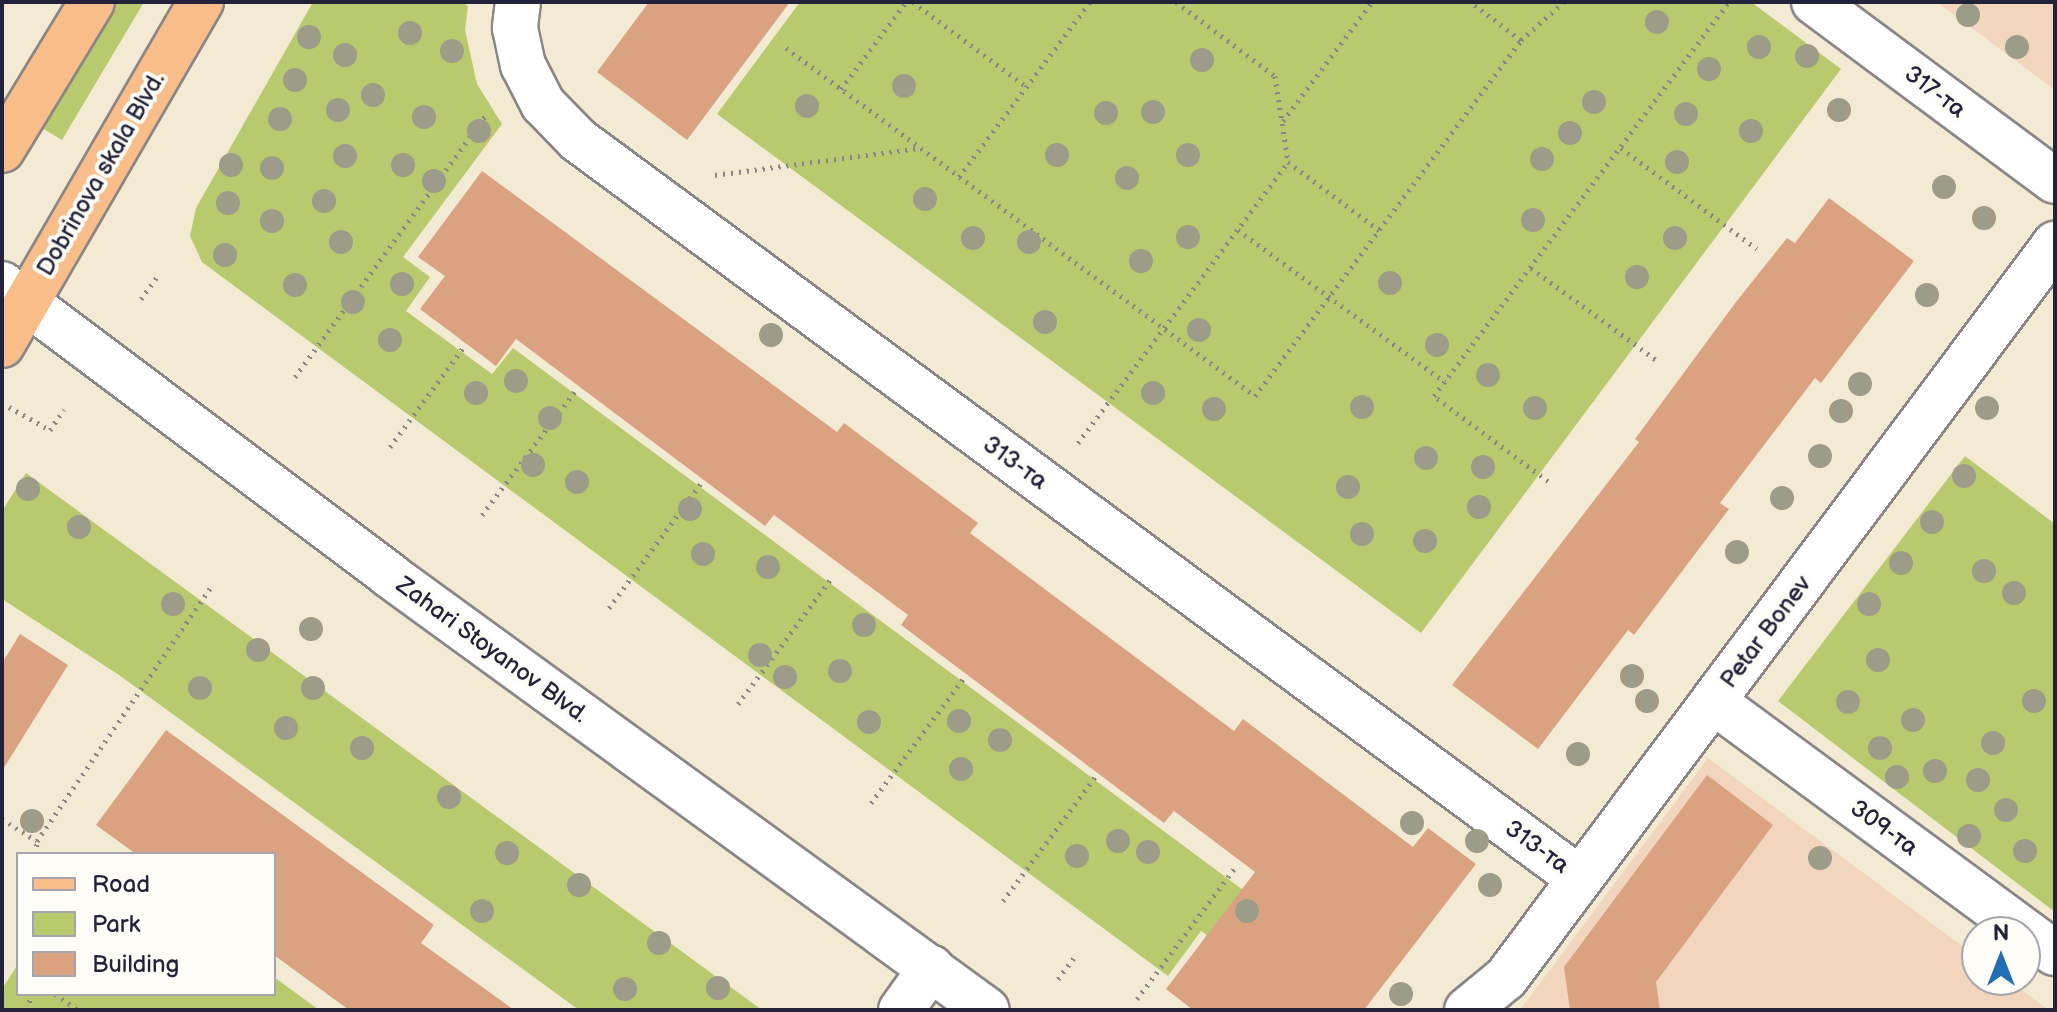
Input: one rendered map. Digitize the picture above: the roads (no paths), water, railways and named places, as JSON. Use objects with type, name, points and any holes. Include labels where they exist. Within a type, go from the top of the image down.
[{"type":"main road","points":[[2,150],[92,2]]},
{"type":"main road","name":"Dobrinova skala Blvd.","points":[[2,345],[14,293],[201,2]]},
{"type":"street","name":"313-та","points":[[518,2],[515,28],[523,65],[543,104],[578,140],[1580,879]]},
{"type":"street","name":"317-та","points":[[1814,2],[2055,181]]},
{"type":"street","name":"Petar Bonev","points":[[1467,1010],[1506,978],[2055,244]]},
{"type":"street","name":"Zahari Stoyanov Blvd.","points":[[14,293],[389,575],[987,1010]]},
{"type":"street","name":"309-та","points":[[1714,702],[2055,953]]},
{"type":"street","points":[[901,1010],[931,968]]}]
